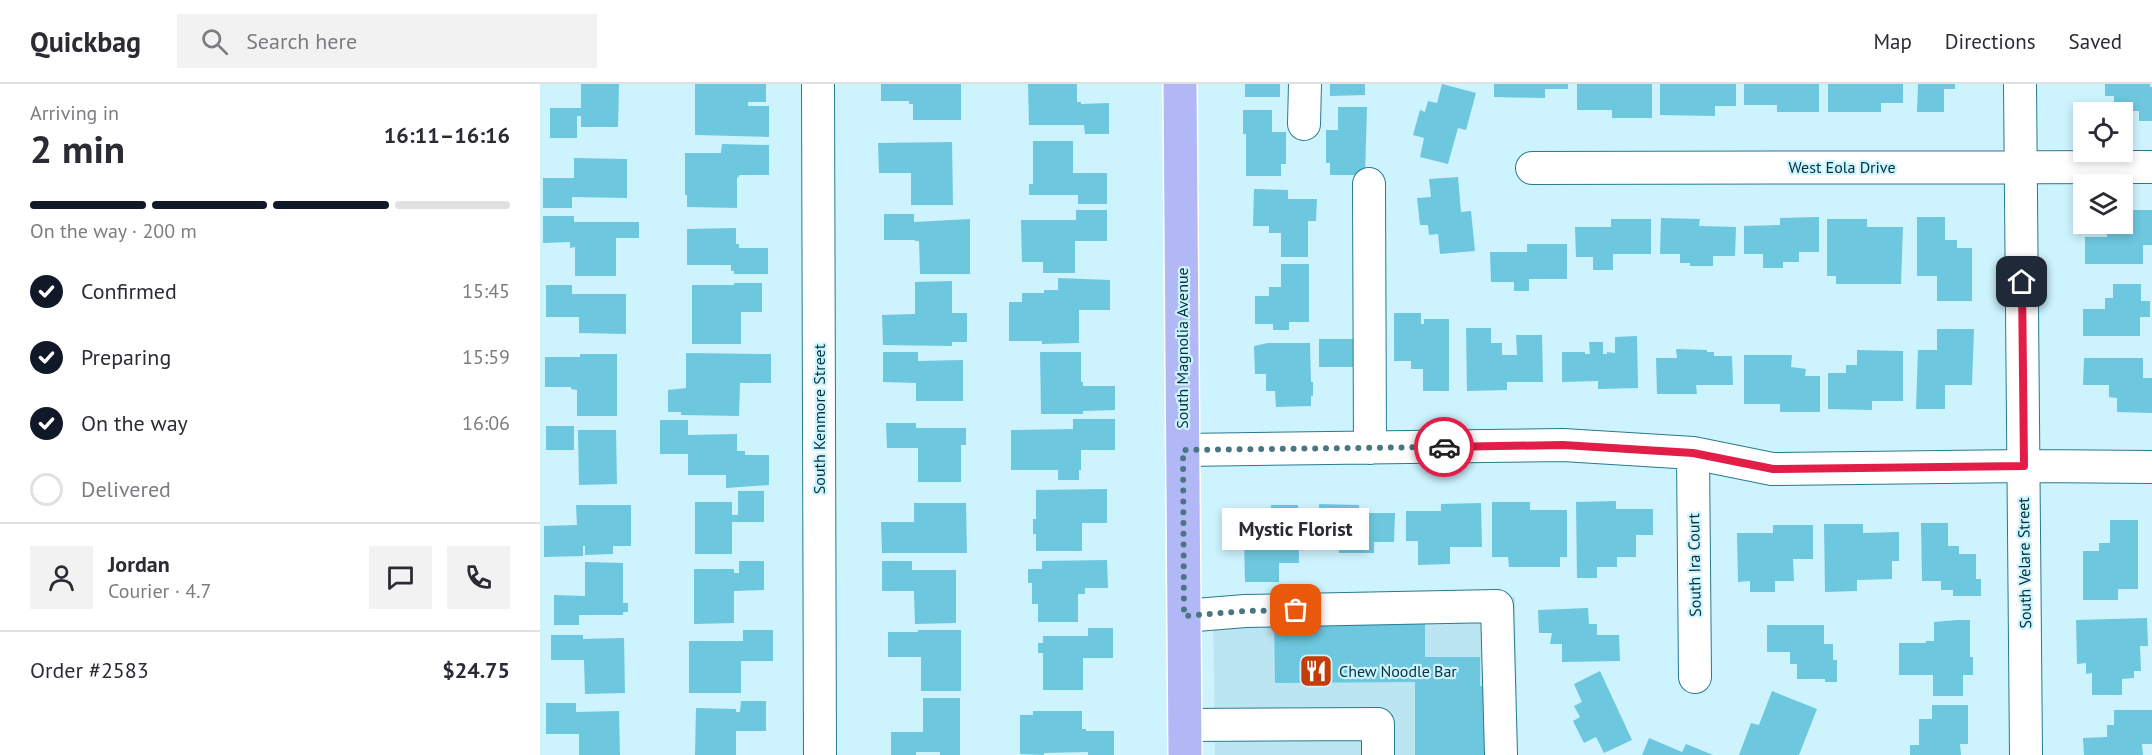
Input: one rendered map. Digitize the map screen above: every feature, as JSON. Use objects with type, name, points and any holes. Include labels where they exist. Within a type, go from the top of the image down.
[{"type":"main road","name":"South Magnolia Avenue","points":[[1180,84],[1185,740]]},
{"type":"street","name":"South Kenmore Street","points":[[818,84],[820,755]]},
{"type":"street","points":[[1304,124],[1305,84]]},
{"type":"street","name":"South Velare Street","points":[[2020,84],[2026,755]]},
{"type":"street","name":"West Eola Drive","points":[[1532,168],[2152,167]]},
{"type":"street","points":[[1369,184],[1370,448]]},
{"type":"street","points":[[1183,450],[1563,445],[1693,453],[1773,469],[2152,467]]},
{"type":"street","name":"South Ira Court","points":[[1693,453],[1695,677]]},
{"type":"street","points":[[1184,616],[1245,611],[1497,606],[1501,755]]},
{"type":"street","points":[[1185,740],[1378,724],[1378,755]]},
{"type":"shaded area","points":[[1515,597],[1518,755],[1215,755],[1213,602]]},
{"type":"building","points":[[581,84],[619,84],[618,127],[581,127],[581,116],[577,116],[577,138],[550,138],[550,108],[581,108]]},
{"type":"building","points":[[695,84],[766,84],[766,102],[748,102],[748,106],[769,106],[769,137],[695,135]]},
{"type":"building","points":[[881,84],[961,84],[961,120],[913,120],[913,104],[909,104],[909,101],[881,101]]},
{"type":"building","points":[[1028,84],[1077,84],[1077,102],[1081,104],[1109,103],[1109,134],[1085,134],[1084,125],[1029,125]]},
{"type":"building","points":[[1245,84],[1280,84],[1280,97],[1245,97]]},
{"type":"building","points":[[1330,84],[1365,84],[1365,95],[1330,96]]},
{"type":"building","points":[[1442,84],[1476,93],[1466,130],[1458,128],[1448,164],[1420,157],[1424,138],[1413,135],[1420,110],[1425,112],[1428,101],[1437,103]]},
{"type":"building","points":[[1494,84],[1568,84],[1568,89],[1545,89],[1545,98],[1494,97]]},
{"type":"building","points":[[1577,84],[1652,84],[1652,118],[1612,118],[1612,110],[1577,110]]},
{"type":"building","points":[[1660,84],[1736,84],[1736,106],[1715,106],[1715,116],[1660,115]]},
{"type":"building","points":[[1744,84],[1819,84],[1819,112],[1777,112],[1777,105],[1744,105]]},
{"type":"building","points":[[1828,84],[1903,84],[1903,103],[1881,103],[1881,112],[1828,112]]},
{"type":"building","points":[[1918,84],[1955,84],[1955,89],[1944,89],[1944,112],[1917,112]]},
{"type":"building","points":[[2105,84],[2150,84],[2152,87],[2152,121],[2139,121],[2139,111],[2133,111],[2133,102],[2114,102],[2114,96],[2105,96]]},
{"type":"building","points":[[1338,107],[1367,107],[1365,175],[1330,175],[1330,163],[1326,163],[1326,130],[1338,130]]},
{"type":"building","points":[[1243,110],[1272,110],[1272,132],[1286,132],[1286,164],[1281,164],[1281,176],[1246,176],[1246,134],[1243,134]]},
{"type":"building","points":[[1033,141],[1073,141],[1073,173],[1107,173],[1107,204],[1078,204],[1078,195],[1029,195],[1029,184],[1033,184]]},
{"type":"building","points":[[952,142],[953,205],[911,205],[911,173],[879,173],[878,143]]},
{"type":"building","points":[[722,144],[769,145],[769,175],[740,175],[737,178],[737,208],[687,207],[685,153],[721,153]]},
{"type":"building","points":[[574,158],[627,159],[627,198],[572,197],[572,208],[543,208],[543,178],[574,178]]},
{"type":"building","points":[[1458,177],[1461,212],[1471,211],[1475,251],[1440,254],[1438,234],[1429,235],[1428,225],[1420,225],[1417,198],[1431,197],[1429,179]]},
{"type":"building","points":[[1254,189],[1288,190],[1288,199],[1317,199],[1316,221],[1308,221],[1308,257],[1281,257],[1281,233],[1269,233],[1269,226],[1253,226]]},
{"type":"building","points":[[1076,210],[1107,210],[1107,241],[1075,241],[1075,273],[1043,273],[1043,262],[1022,262],[1021,220],[1076,220]]},
{"type":"building","points":[[2133,210],[2152,210],[2152,245],[2143,245],[2143,264],[2085,264],[2085,237],[2107,237],[2107,234],[2133,234]]},
{"type":"building","points":[[884,214],[914,214],[914,222],[970,219],[970,274],[920,274],[919,241],[884,240]]},
{"type":"building","points":[[543,216],[574,216],[574,222],[639,222],[639,238],[616,238],[616,276],[575,276],[575,247],[570,248],[570,242],[543,243]]},
{"type":"building","points":[[1819,217],[1819,252],[1799,252],[1799,262],[1783,262],[1783,268],[1763,268],[1763,254],[1744,254],[1744,226],[1780,225],[1780,218]]},
{"type":"building","points":[[1917,217],[1945,217],[1945,240],[1957,240],[1957,248],[1972,248],[1972,301],[1937,301],[1937,276],[1917,276]]},
{"type":"building","points":[[1661,218],[1700,219],[1699,226],[1736,227],[1735,256],[1713,256],[1713,266],[1690,266],[1690,263],[1680,263],[1680,254],[1660,254]]},
{"type":"building","points":[[1611,219],[1651,219],[1651,254],[1613,254],[1613,270],[1593,270],[1593,257],[1576,257],[1575,227],[1611,227]]},
{"type":"building","points":[[1827,219],[1867,219],[1867,227],[1903,227],[1901,284],[1836,284],[1836,276],[1827,276]]},
{"type":"building","points":[[736,228],[736,244],[739,244],[739,248],[768,248],[768,274],[734,274],[734,271],[731,271],[731,265],[687,265],[687,229]]},
{"type":"building","points":[[1527,244],[1567,244],[1567,279],[1529,279],[1529,291],[1514,291],[1514,282],[1491,282],[1490,252],[1527,252]]},
{"type":"building","points":[[1281,264],[1309,264],[1309,322],[1289,322],[1289,330],[1273,330],[1273,324],[1255,324],[1255,296],[1269,296],[1269,287],[1281,287]]},
{"type":"building","points":[[1058,278],[1110,280],[1110,310],[1079,310],[1079,343],[1042,344],[1042,341],[1009,341],[1009,302],[1022,302],[1022,293],[1044,293],[1044,290],[1058,290]]},
{"type":"building","points":[[952,281],[952,313],[967,313],[967,342],[952,342],[952,346],[883,345],[882,315],[915,314],[915,282]]},
{"type":"building","points":[[734,283],[762,283],[762,312],[741,312],[741,344],[692,344],[692,285],[734,285]]},
{"type":"building","points":[[2113,284],[2141,284],[2141,301],[2150,301],[2150,317],[2140,317],[2140,336],[2083,336],[2083,309],[2105,309],[2105,298],[2113,298]]},
{"type":"building","points":[[546,285],[572,285],[572,294],[626,294],[626,334],[579,333],[579,317],[546,317]]},
{"type":"building","points":[[1394,313],[1421,313],[1421,324],[1424,324],[1424,319],[1449,319],[1449,391],[1423,391],[1423,369],[1411,369],[1411,361],[1394,361]]},
{"type":"building","points":[[1466,328],[1491,328],[1491,343],[1502,343],[1502,355],[1517,355],[1516,335],[1542,335],[1543,382],[1507,382],[1507,390],[1467,391]]},
{"type":"building","points":[[1937,329],[1974,329],[1972,385],[1945,385],[1945,409],[1916,409],[1918,350],[1937,350]]},
{"type":"building","points":[[1637,336],[1638,388],[1598,389],[1598,381],[1562,382],[1562,352],[1590,354],[1589,342],[1603,342],[1603,354],[1615,353],[1615,337]]},
{"type":"building","points":[[1319,339],[1353,339],[1353,367],[1319,367]]},
{"type":"building","points":[[1268,343],[1310,343],[1311,382],[1313,382],[1311,406],[1276,407],[1275,391],[1266,391],[1266,374],[1255,374],[1254,346]]},
{"type":"building","points":[[1676,349],[1707,350],[1707,352],[1714,352],[1714,356],[1732,356],[1733,385],[1696,385],[1697,394],[1657,394],[1656,358],[1677,358]]},
{"type":"building","points":[[1857,350],[1903,351],[1903,401],[1872,401],[1872,410],[1828,409],[1828,373],[1846,373],[1846,365],[1857,365]]},
{"type":"building","points":[[883,352],[918,352],[918,361],[963,360],[963,401],[916,401],[916,383],[883,382]]},
{"type":"building","points":[[1040,352],[1081,352],[1083,386],[1115,386],[1115,410],[1083,411],[1083,414],[1041,414]]},
{"type":"building","points":[[686,353],[771,354],[771,383],[740,383],[739,416],[681,415],[681,412],[668,412],[668,390],[686,388]]},
{"type":"building","points":[[580,354],[617,354],[617,416],[577,416],[577,390],[571,387],[545,387],[545,357],[580,357]]},
{"type":"building","points":[[1744,355],[1792,355],[1791,367],[1806,369],[1805,376],[1820,376],[1820,412],[1780,412],[1780,404],[1744,404]]},
{"type":"building","points":[[2084,358],[2143,358],[2143,378],[2152,378],[2152,413],[2117,412],[2117,398],[2109,397],[2109,385],[2083,385]]},
{"type":"building","points":[[1073,419],[1115,419],[1115,450],[1081,450],[1079,480],[1058,480],[1058,470],[1011,470],[1011,430],[1073,429]]},
{"type":"building","points":[[660,420],[688,420],[688,435],[737,434],[737,451],[745,451],[745,455],[769,455],[769,485],[726,488],[726,475],[688,475],[688,454],[660,454]]},
{"type":"building","points":[[886,423],[916,423],[916,428],[966,428],[966,445],[961,445],[961,482],[918,482],[918,448],[887,448]]},
{"type":"building","points":[[546,426],[574,426],[574,450],[546,450]]},
{"type":"building","points":[[578,430],[616,430],[617,484],[579,485]]},
{"type":"building","points":[[1107,489],[1107,523],[1082,523],[1082,551],[1036,551],[1033,519],[1036,519],[1036,490]]},
{"type":"building","points":[[738,491],[764,491],[764,522],[732,522],[732,554],[695,554],[695,502],[732,502],[732,515],[738,515]]},
{"type":"building","points":[[1616,501],[1616,509],[1653,509],[1653,535],[1636,535],[1636,557],[1617,557],[1617,567],[1597,567],[1597,578],[1577,578],[1576,502]]},
{"type":"building","points":[[1492,502],[1530,502],[1530,510],[1567,510],[1567,557],[1560,557],[1560,567],[1509,567],[1508,557],[1492,557]]},
{"type":"building","points":[[914,503],[966,503],[967,553],[882,553],[881,522],[914,522]]},
{"type":"building","points":[[1481,503],[1482,547],[1450,547],[1450,564],[1418,565],[1418,541],[1406,541],[1406,511],[1441,511],[1441,504]]},
{"type":"building","points":[[1319,504],[1359,505],[1359,513],[1395,513],[1394,542],[1374,542],[1374,553],[1339,553],[1339,540],[1319,540]]},
{"type":"building","points":[[576,505],[631,505],[631,546],[613,546],[613,554],[585,555],[585,546],[583,546],[583,556],[544,557],[544,526],[577,525]]},
{"type":"building","points":[[1271,505],[1298,505],[1299,563],[1279,563],[1279,582],[1245,582],[1244,537],[1261,537],[1261,529],[1271,529]]},
{"type":"building","points":[[2110,520],[2138,520],[2138,589],[2118,589],[2118,600],[2083,600],[2083,551],[2099,551],[2099,543],[2110,543]]},
{"type":"building","points":[[1921,523],[1948,523],[1948,546],[1959,546],[1959,554],[1976,554],[1976,579],[1981,579],[1981,596],[1953,596],[1953,590],[1941,590],[1941,581],[1922,581]]},
{"type":"building","points":[[1824,524],[1863,524],[1863,533],[1899,532],[1899,561],[1892,561],[1892,579],[1857,580],[1857,591],[1825,592]]},
{"type":"building","points":[[1773,525],[1813,525],[1813,559],[1793,559],[1794,581],[1775,581],[1775,592],[1750,592],[1750,581],[1738,582],[1737,533],[1773,533]]},
{"type":"building","points":[[1107,560],[1108,588],[1085,588],[1085,594],[1078,594],[1078,622],[1038,622],[1038,604],[1032,604],[1032,583],[1028,583],[1028,569],[1042,569],[1042,561]]},
{"type":"building","points":[[739,561],[764,561],[764,590],[734,591],[734,623],[694,624],[694,569],[734,569],[734,573],[739,573]]},
{"type":"building","points":[[882,561],[912,561],[912,570],[956,570],[956,623],[915,624],[914,591],[882,591]]},
{"type":"building","points":[[585,562],[623,563],[623,603],[628,603],[628,612],[623,612],[623,615],[579,615],[579,625],[554,625],[554,595],[585,596]]},
{"type":"building","points":[[1588,608],[1589,624],[1597,624],[1597,635],[1619,635],[1620,661],[1562,662],[1562,644],[1550,644],[1552,633],[1539,633],[1538,610]]},
{"type":"building","points":[[1425,616],[1425,657],[1480,657],[1480,686],[1491,686],[1491,755],[1415,755],[1415,682],[1275,683],[1274,618]]},
{"type":"building","points":[[2147,618],[2148,646],[2140,646],[2141,671],[2134,671],[2134,678],[2122,679],[2122,695],[2092,695],[2092,673],[2086,674],[2086,663],[2077,664],[2076,620]]},
{"type":"building","points":[[1970,620],[1970,657],[1973,657],[1973,675],[1963,675],[1963,696],[1933,696],[1933,675],[1899,675],[1899,643],[1934,641],[1934,622]]},
{"type":"building","points":[[1767,625],[1824,625],[1824,644],[1833,644],[1833,660],[1837,660],[1837,682],[1825,682],[1825,679],[1797,679],[1797,664],[1790,664],[1790,652],[1767,652]]},
{"type":"building","points":[[1088,628],[1113,628],[1113,658],[1083,658],[1083,690],[1043,690],[1043,653],[1038,653],[1038,643],[1043,643],[1043,636],[1088,636]]},
{"type":"building","points":[[743,630],[773,630],[773,661],[741,661],[741,693],[689,693],[689,641],[743,641]]},
{"type":"building","points":[[918,630],[961,630],[961,691],[921,691],[921,657],[888,657],[888,632],[918,632]]},
{"type":"building","points":[[551,635],[583,635],[583,639],[624,638],[625,693],[585,694],[584,660],[551,660]]},
{"type":"building","points":[[1600,671],[1632,740],[1604,753],[1596,737],[1584,743],[1573,721],[1580,717],[1574,706],[1582,702],[1574,684]]},
{"type":"building","points":[[1772,691],[1817,709],[1799,755],[1739,755],[1751,723],[1759,725]]},
{"type":"building","points":[[923,698],[960,698],[960,755],[916,752],[916,755],[891,755],[891,732],[923,732]]},
{"type":"building","points":[[741,701],[766,701],[766,731],[736,731],[736,755],[695,755],[696,708],[736,709],[736,712],[740,712]]},
{"type":"building","points":[[546,703],[576,703],[576,712],[619,711],[620,755],[579,755],[579,734],[546,734]]},
{"type":"building","points":[[1932,705],[1968,705],[1968,744],[1960,744],[1961,755],[1910,755],[1910,745],[1919,745],[1919,719],[1932,719]]},
{"type":"building","points":[[2114,710],[2152,710],[2152,744],[2142,744],[2143,755],[2084,755],[2083,738],[2107,737],[2107,725],[2114,725]]},
{"type":"building","points":[[1033,711],[1082,711],[1082,729],[1114,731],[1114,755],[1088,755],[1088,752],[1020,754],[1020,715],[1033,715]]},
{"type":"building","points":[[1649,738],[1682,752],[1686,744],[1713,755],[1642,755]]},
{"type":"way so far","points":[[1296,610],[1184,616],[1183,450],[1444,447]]},
{"type":"place","name":"Mystic Florist","points":[[1296,610]]},
{"type":"place","name":"Chew Noodle Bar","points":[[1316,671]]},
{"type":"route","points":[[1444,447],[1563,445],[1693,453],[1773,469],[2024,466],[2022,282]]}]
